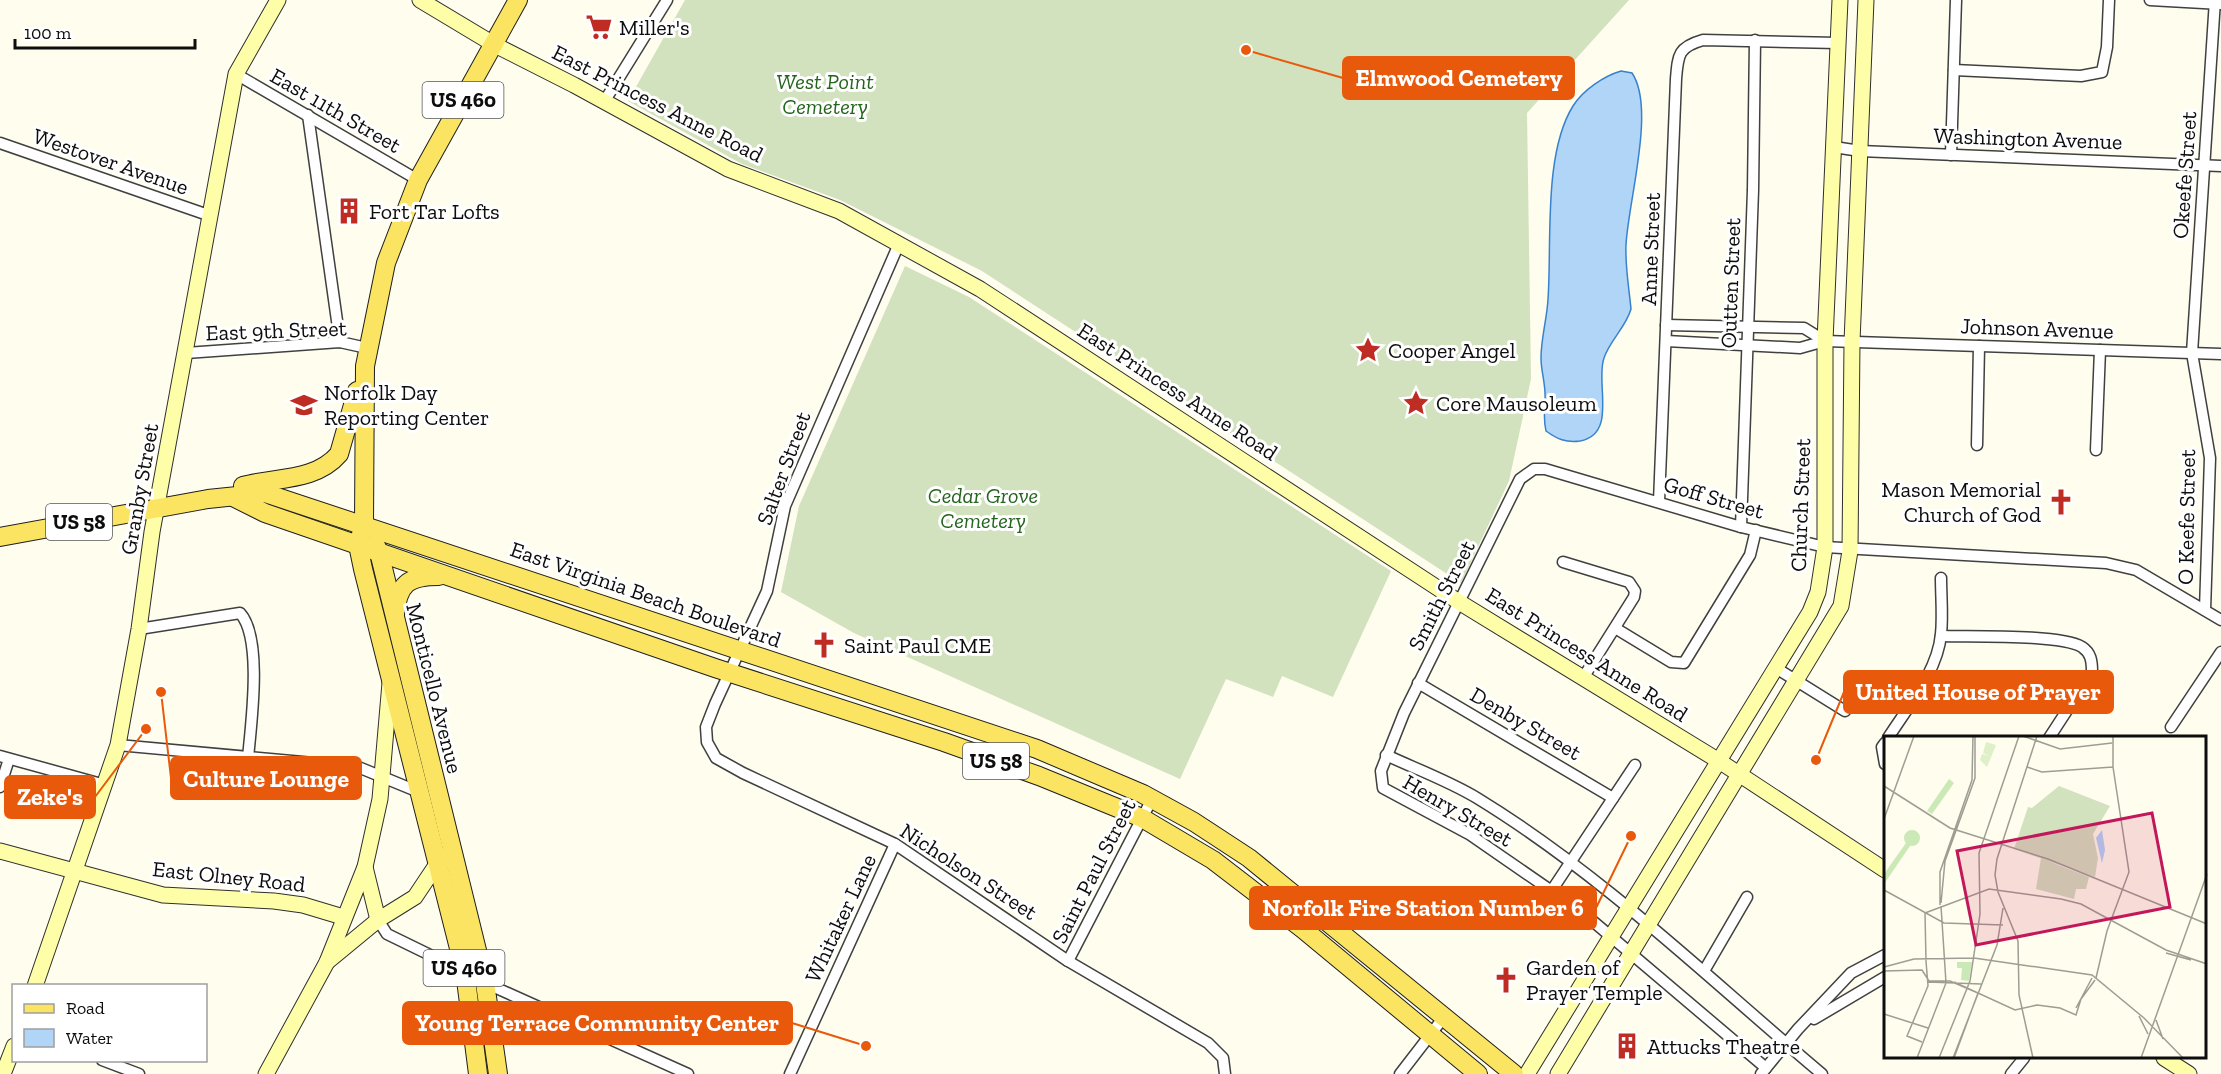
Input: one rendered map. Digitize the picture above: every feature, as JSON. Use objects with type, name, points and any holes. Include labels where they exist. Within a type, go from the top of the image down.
[{"type":"main road","name":"Granby Street","points":[[36,984],[118,745],[208,215],[236,74],[278,0]]},
{"type":"main road","name":"East Princess Anne Road","points":[[420,0],[495,45],[728,169],[828,206],[980,289],[1460,602],[1719,761],[1884,869]]},
{"type":"main road","name":"Monticello Avenue","points":[[438,864],[390,683],[358,545],[364,524],[366,357],[386,263],[418,180],[518,0]]},
{"type":"main road","name":"Church Street","points":[[1527,1074],[1810,612],[1818,592],[1825,547],[1825,341],[1840,0]]},
{"type":"main road","points":[[1558,1074],[1841,606],[1850,551],[1852,342],[1866,0]]},
{"type":"main road","points":[[210,498],[257,482],[314,473],[332,462],[339,454],[366,357]]},
{"type":"main road","name":"East Virginia Beach Boulevard","points":[[158,507],[210,498],[265,493],[1037,749],[1152,799],[1249,858],[1514,1074]]},
{"type":"main road","name":"East Virginia Beach Boulevard","points":[[233,497],[265,513],[446,576],[731,673],[944,742],[1039,776],[1142,818],[1213,860],[1303,929],[1478,1074]]},
{"type":"main road","name":"US 58","points":[[0,537],[158,507]]},
{"type":"main road","name":"Monticello Avenue","points":[[327,962],[378,920],[415,897],[438,864],[448,841],[379,552],[364,524]]},
{"type":"main road","points":[[394,621],[400,591],[410,580],[424,576],[446,576]]},
{"type":"main road","name":"Monticello Avenue","points":[[266,1074],[327,962],[364,867],[380,799],[390,683]]},
{"type":"main road","points":[[944,742],[950,721]]},
{"type":"main road","name":"US 460","points":[[448,841],[485,983],[498,1074]]},
{"type":"main road","name":"East Olney Road","points":[[0,851],[163,895],[274,901],[303,905],[343,917]]},
{"type":"main road","name":"US 460","points":[[438,864],[465,972],[478,1074]]},
{"type":"main road","points":[[364,867],[378,920]]},
{"type":"main road","points":[[1395,1005],[1408,988]]},
{"type":"main road","points":[[3,1074],[12,1051]]},
{"type":"main road","points":[[2166,1059],[2188,1074]]},
{"type":"street","points":[[604,102],[668,0]]},
{"type":"street","points":[[1951,155],[1956,0]]},
{"type":"street","points":[[1954,70],[2081,76],[2102,72],[2107,48],[2109,0]]},
{"type":"street","points":[[2150,0],[2217,3]]},
{"type":"street","name":"Okeefe Street","points":[[2192,353],[2217,3]]},
{"type":"street","name":"Anne Street","points":[[1659,502],[1676,79],[1679,56],[1688,44],[1703,40],[1838,43]]},
{"type":"street","name":"Outten Street","points":[[1741,527],[1753,190],[1755,40]]},
{"type":"street","name":"East 11th Street","points":[[236,74],[418,180]]},
{"type":"street","points":[[308,116],[340,342]]},
{"type":"street","name":"Westover Avenue","points":[[0,143],[208,215]]},
{"type":"street","name":"Washington Avenue","points":[[1834,147],[1860,151],[2221,166]]},
{"type":"street","name":"Salter Street","points":[[707,742],[706,727],[767,591],[785,507],[898,246]]},
{"type":"street","points":[[1666,325],[1804,328],[1825,341]]},
{"type":"street","points":[[1666,341],[1800,348],[1825,341]]},
{"type":"street","name":"Johnson Avenue","points":[[1825,341],[2221,354]]},
{"type":"street","name":"East 9th Street","points":[[186,353],[340,342],[366,357]]},
{"type":"street","points":[[1977,445],[1979,346]]},
{"type":"street","points":[[2096,450],[2100,350]]},
{"type":"street","name":"O Keefe Street","points":[[2192,353],[2210,458],[2205,610]]},
{"type":"street","name":"Smith Street","points":[[1386,755],[1418,683],[1520,479],[1534,469],[1545,469]]},
{"type":"street","name":"Goff Street","points":[[1545,469],[1741,527],[1825,547],[1850,551],[2106,563],[2136,570],[2221,620]]},
{"type":"street","points":[[1615,628],[1671,662],[1684,663],[1750,555],[1756,530]]},
{"type":"street","points":[[1563,562],[1629,582],[1633,586],[1634,597],[1583,678]]},
{"type":"street","points":[[1889,736],[1934,659],[1941,636],[1941,578]]},
{"type":"street","points":[[139,628],[240,613],[247,620],[255,672],[248,758]]},
{"type":"street","points":[[1941,636],[2064,641],[2084,649],[2092,662],[2092,672],[2050,736]]},
{"type":"street","points":[[2171,727],[2221,652]]},
{"type":"street","points":[[1776,668],[1845,711]]},
{"type":"street","name":"Denby Street","points":[[1418,683],[1613,798]]},
{"type":"street","name":"Nicholson Street","points":[[707,742],[716,758],[743,773],[895,844],[1068,961],[1208,1043],[1223,1058],[1225,1074]]},
{"type":"street","points":[[118,745],[358,767],[419,792]]},
{"type":"street","name":"Henry Street","points":[[1764,1071],[1612,936],[1552,890],[1469,834],[1390,793],[1380,781],[1386,755],[1476,797],[1572,863],[1704,971],[1822,1074]]},
{"type":"street","points":[[0,787],[5,758],[105,785]]},
{"type":"street","points":[[1552,890],[1635,765]]},
{"type":"street","name":"Saint Paul Street","points":[[1068,961],[1152,799]]},
{"type":"street","name":"Whitaker Lane","points":[[790,1074],[895,844]]},
{"type":"street","points":[[1704,971],[1748,897]]},
{"type":"street","points":[[378,920],[387,934],[485,983],[688,1074]]},
{"type":"street","points":[[1764,1071],[1798,1029],[1851,973],[1884,956]]},
{"type":"street","points":[[1798,1029],[1884,978]]},
{"type":"street","points":[[1400,1074],[1444,1017]]},
{"type":"street","points":[[2011,1074],[2023,1059]]},
{"type":"street","points":[[107,1062],[139,1074]]},
{"type":"green space","name":"West Point Cemetery","points":[[685,0],[1629,0],[1527,113],[1531,379],[1509,481],[1461,583],[982,271],[840,200],[742,164],[628,101]]},
{"type":"green space","name":"Cedar Grove Cemetery","points":[[905,266],[969,297],[1391,571],[1333,697],[1282,676],[1273,697],[1226,679],[1180,779],[854,633],[781,592],[799,506]]},
{"type":"water","points":[[1621,71],[1632,73],[1639,89],[1641,109],[1639,156],[1626,245],[1631,309],[1626,322],[1604,358],[1603,406],[1599,428],[1592,436],[1580,441],[1566,441],[1546,431],[1545,389],[1541,363],[1548,299],[1553,174],[1563,126],[1573,106],[1594,84]]},
{"type":"place","name":"Miller's","points":[[599,27]]},
{"type":"place","name":"Elmwood Cemetery","points":[[1246,50]]},
{"type":"place","name":"Fort Tar Lofts","points":[[349,211]]},
{"type":"place","name":"Cooper Angel","points":[[1368,350]]},
{"type":"place","name":"Core Mausoleum","points":[[1416,403]]},
{"type":"place","name":"Norfolk Day Reporting Center","points":[[304,405]]},
{"type":"place","name":"Mason Memorial Church of God","points":[[2061,502]]},
{"type":"place","name":"Saint Paul CME","points":[[824,645]]},
{"type":"place","name":"Culture Lounge","points":[[161,692]]},
{"type":"place","name":"Zeke's","points":[[146,729]]},
{"type":"place","name":"United House of Prayer","points":[[1816,760]]},
{"type":"place","name":"Norfolk Fire Station Number 6","points":[[1631,836]]},
{"type":"place","name":"Garden of Prayer Temple","points":[[1506,980]]},
{"type":"place","name":"Young Terrace Community Center","points":[[866,1046]]},
{"type":"place","name":"Attucks Theatre","points":[[1627,1046]]}]
